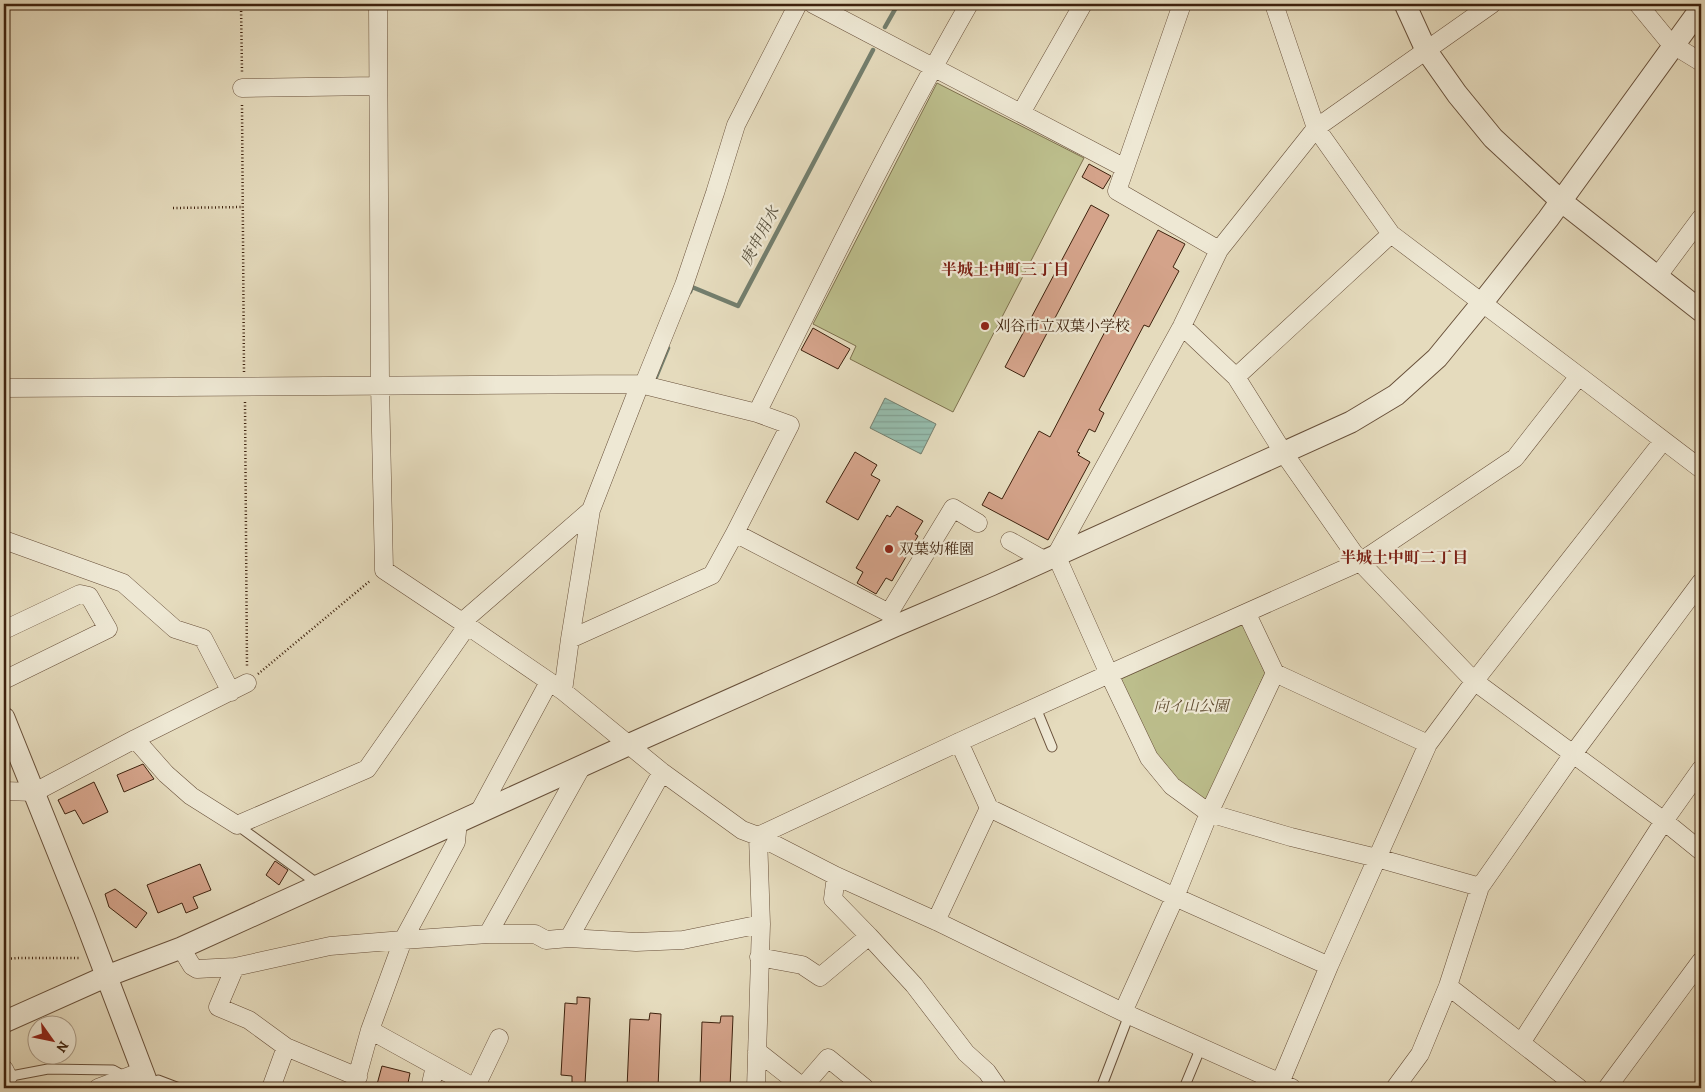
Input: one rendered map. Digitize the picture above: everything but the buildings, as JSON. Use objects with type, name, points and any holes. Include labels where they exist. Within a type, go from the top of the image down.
[{"type":"street","points":[[378,4],[380,386],[384,570],[556,686],[641,753],[662,772],[742,830],[758,836],[836,876],[936,920],[1126,1014],[1286,1086],[1329,966],[1428,744],[1474,681],[1663,441]]},
{"type":"street","points":[[479,812],[556,686],[570,640],[591,510],[684,285],[736,125],[798,4]]},
{"type":"street","points":[[813,4],[1125,168]]},
{"type":"street","points":[[758,413],[841,244],[933,67],[969,4]]},
{"type":"street","points":[[1021,113],[1083,4]]},
{"type":"street","points":[[1182,4],[1116,191],[1219,250]]},
{"type":"street","points":[[1274,4],[1316,128],[1391,234],[1701,469]]},
{"type":"street","points":[[1405,4],[1426,50],[1457,94],[1493,138],[1561,201],[1701,311]]},
{"type":"street","points":[[1050,558],[1182,326],[1219,250],[1316,128],[1492,4]]},
{"type":"street","points":[[1638,4],[1666,38],[1701,62]]},
{"type":"street","points":[[4,1022],[103,968],[181,948],[582,766],[892,619],[991,585],[1351,422],[1396,395],[1437,358],[1561,201],[1701,8]]},
{"type":"street","points":[[242,88],[378,86]]},
{"type":"street","points":[[1657,277],[1701,218]]},
{"type":"street","points":[[1236,376],[1391,234]]},
{"type":"street","points":[[1182,326],[1236,376],[1283,452],[1360,562],[1474,681],[1664,821],[1701,851]]},
{"type":"street","points":[[758,836],[1108,674],[1248,614],[1360,562],[1515,458],[1579,376]]},
{"type":"street","points":[[4,388],[642,385],[758,413],[790,425],[712,576],[570,640]]},
{"type":"street","points":[[892,619],[952,508],[978,523]]},
{"type":"street","points":[[135,739],[166,774],[191,796],[237,825],[367,769],[465,624],[591,510]]},
{"type":"street","points":[[735,533],[892,619]]},
{"type":"street","points":[[4,540],[123,583],[175,629],[203,638],[231,692]]},
{"type":"street","points":[[1010,541],[1050,558],[1148,758],[1172,786],[1209,813],[1291,837],[1377,858],[1480,887]]},
{"type":"street","points":[[1395,1088],[1420,1054],[1448,986],[1480,887],[1573,754],[1701,582]]},
{"type":"street","points":[[4,630],[80,594],[89,596],[108,629],[4,680]]},
{"type":"street","points":[[1248,614],[1275,673],[1428,744]]},
{"type":"street","points":[[1126,1014],[1209,813],[1275,673]]},
{"type":"street","points":[[4,791],[35,792],[247,683]]},
{"type":"street","points":[[4,718],[35,792],[144,1079],[98,1088]]},
{"type":"street","points":[[959,742],[989,808],[1174,897],[1329,966]]},
{"type":"street","points":[[488,934],[582,766]]},
{"type":"street","points":[[1521,1043],[1664,821],[1701,769]]},
{"type":"street","points":[[569,938],[662,772]]},
{"type":"street","points":[[936,920],[989,808]]},
{"type":"street","points":[[235,967],[218,1007],[249,1020],[286,1047],[356,1083],[370,1030],[403,940],[456,842],[458,821]]},
{"type":"street","points":[[756,1088],[760,924],[758,836]]},
{"type":"street","points":[[836,876],[833,899],[914,985],[966,1052],[987,1072],[998,1088]]},
{"type":"street","points":[[181,948],[192,966],[197,969],[235,967],[330,946],[403,940],[488,934],[534,934],[546,940],[569,938],[636,942],[683,940],[760,924]]},
{"type":"street","points":[[759,957],[802,965],[820,977],[869,936]]},
{"type":"street","points":[[1607,1088],[1701,960]]},
{"type":"street","points":[[1448,986],[1579,1088]]},
{"type":"street","points":[[370,1030],[475,1088],[499,1038]]},
{"type":"street","points":[[271,1088],[286,1047]]},
{"type":"street","points":[[757,1051],[804,1088],[828,1058],[865,1088]]},
{"type":"street","points":[[430,1088],[435,1066]]},
{"type":"lane","points":[[1036,708],[1052,746]]},
{"type":"lane","points":[[237,825],[319,884]]},
{"type":"lane","points":[[1102,1088],[1126,1014]]},
{"type":"lane","points":[[1184,1088],[1201,1047]]},
{"type":"lane","points":[[5,1074],[48,1069],[113,1070],[179,1088]]},
{"type":"path","points":[[173,208],[243,207]]},
{"type":"path","points":[[4,959],[37,958],[103,968]]},
{"type":"green space","points":[[937,83],[1084,158],[953,412],[850,359],[856,346],[813,324]]},
{"type":"green space","name":"向イ山公園","points":[[1244,624],[1265,673],[1206,803],[1175,781],[1154,753],[1121,679]]},
{"type":"shaded area","points":[[885,398],[936,424],[921,454],[870,428]]},
{"type":"waterway","name":"庚申用水","points":[[885,27],[898,4]]},
{"type":"waterway","name":"庚申用水","points":[[690,292],[692,287],[738,306],[873,50]]},
{"type":"waterway","name":"庚申用水","points":[[656,377],[668,348]]},
{"type":"place","name":"刈谷市立双葉小学校","points":[[985,326]]},
{"type":"place","name":"双葉幼稚園","points":[[889,549]]},
{"type":"district","name":"半城土中町三丁目","points":[[1005,270]]},
{"type":"district","name":"半城土中町二丁目","points":[[1404,558]]}]
